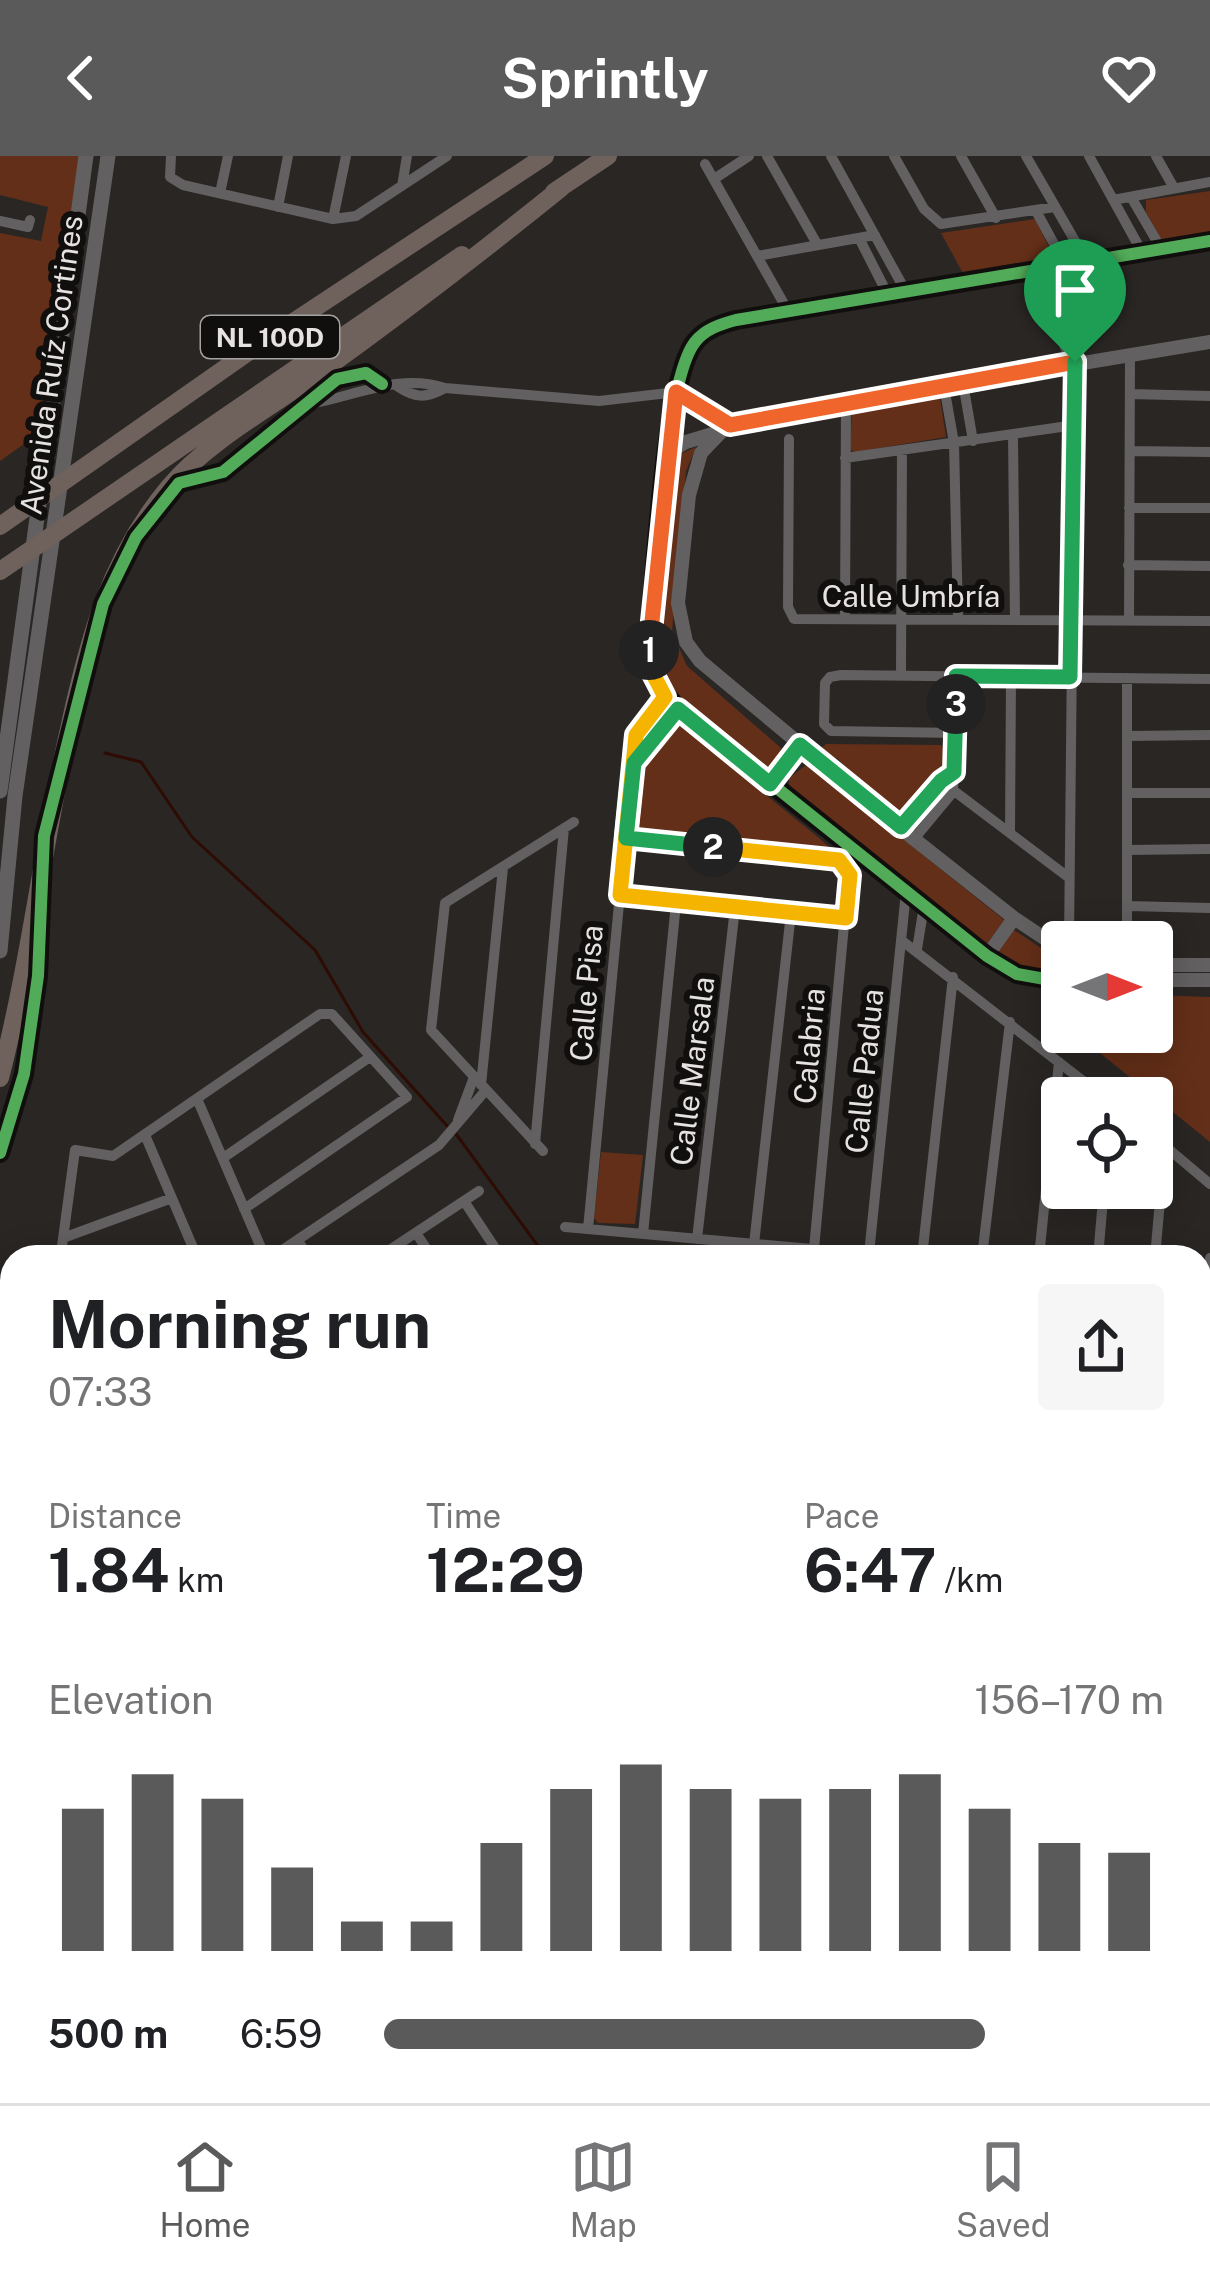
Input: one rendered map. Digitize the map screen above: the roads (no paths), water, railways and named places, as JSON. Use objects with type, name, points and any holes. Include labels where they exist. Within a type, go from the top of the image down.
[{"type":"highway","name":"NL 100D","points":[[0,526],[251,350],[545,156]]},
{"type":"highway","name":"NL 100D","points":[[0,571],[608,156]]},
{"type":"highway","points":[[0,1078],[87,645],[111,578],[141,524],[171,483],[222,441],[438,288],[561,188]]},
{"type":"main road","name":"Avenida Ruíz Cortines","points":[[8,794],[30,580],[86,156]]},
{"type":"main road","name":"Avenida Ruíz Cortines","points":[[8,794],[51,560],[108,156]]},
{"type":"main road","points":[[0,951],[8,794]]},
{"type":"street","points":[[172,156],[170,177],[183,184],[333,219],[356,216],[447,156]]},
{"type":"street","points":[[220,193],[228,156]]},
{"type":"street","points":[[278,207],[288,156]]},
{"type":"street","points":[[333,219],[346,156]]},
{"type":"street","points":[[401,186],[407,156]]},
{"type":"street","points":[[714,179],[749,156]]},
{"type":"street","points":[[767,156],[817,244]]},
{"type":"street","points":[[831,156],[905,290]]},
{"type":"street","points":[[894,156],[936,222],[1055,207]]},
{"type":"street","points":[[961,156],[996,218]]},
{"type":"street","points":[[1026,156],[1086,260]]},
{"type":"street","points":[[1089,156],[1142,252]]},
{"type":"street","points":[[1156,156],[1174,188]]},
{"type":"street","points":[[705,164],[788,311]]},
{"type":"street","points":[[1113,200],[1210,182]]},
{"type":"street","points":[[1130,197],[1162,250]]},
{"type":"street","points":[[1036,211],[1065,265],[1055,311],[1061,338],[1075,362],[1069,921]]},
{"type":"street","points":[[0,221],[28,227],[30,220]]},
{"type":"street","points":[[757,256],[875,235]]},
{"type":"street","points":[[860,238],[887,293]]},
{"type":"street","points":[[1041,980],[987,956],[665,697],[649,655],[676,392],[694,343],[719,324],[1210,242]]},
{"type":"street","points":[[668,452],[725,429],[846,401],[1210,342]]},
{"type":"street","points":[[1129,621],[1130,354]]},
{"type":"street","points":[[56,788],[103,604],[136,537],[179,483],[223,472],[321,391],[348,375],[366,373],[382,384],[397,386],[423,381],[445,388],[599,401],[676,392],[725,429]]},
{"type":"street","points":[[963,383],[973,441]]},
{"type":"street","points":[[944,386],[954,443],[958,620]]},
{"type":"street","points":[[1130,394],[1210,396]]},
{"type":"street","points":[[845,620],[846,401]]},
{"type":"street","points":[[845,458],[1075,425]]},
{"type":"street","points":[[725,429],[701,453],[689,495],[678,603],[680,625],[700,662],[914,839],[1041,936]]},
{"type":"street","points":[[1013,435],[1015,620]]},
{"type":"street","name":"Calle Umbría","points":[[789,439],[788,607],[794,619],[1210,621]]},
{"type":"street","points":[[902,450],[902,675]]},
{"type":"street","points":[[1130,451],[1210,452]]},
{"type":"street","points":[[1129,508],[1210,508]]},
{"type":"street","points":[[1128,565],[1210,566]]},
{"type":"street","points":[[956,734],[831,731],[824,724],[825,683],[834,676],[902,675],[1210,679]]},
{"type":"street","points":[[914,839],[953,792],[956,676]]},
{"type":"street","points":[[1010,833],[1011,677]]},
{"type":"street","points":[[1127,678],[1127,921]]},
{"type":"street","name":"Calle Pisa","points":[[588,1229],[634,763],[639,729],[665,697]]},
{"type":"street","points":[[634,763],[678,709]]},
{"type":"street","points":[[1126,736],[1210,736]]},
{"type":"street","points":[[770,784],[800,745]]},
{"type":"street","points":[[901,827],[954,772]]},
{"type":"street","points":[[941,781],[1068,877]]},
{"type":"street","points":[[1127,793],[1210,793]]},
{"type":"street","points":[[569,825],[539,1148],[431,1030],[445,903],[503,868],[569,825]]},
{"type":"street","name":"Calabria","points":[[626,838],[831,858],[849,871],[814,1245]]},
{"type":"street","points":[[1127,850],[1210,849]]},
{"type":"street","points":[[290,1245],[439,1145],[455,1129],[480,1084],[503,868]]},
{"type":"street","points":[[0,1153],[25,1074],[38,976],[39,884]]},
{"type":"street","name":"Calle Padua","points":[[870,1245],[905,892]]},
{"type":"street","points":[[620,895],[846,918]]},
{"type":"street","points":[[643,1234],[676,903]]},
{"type":"street","points":[[917,949],[924,906]]},
{"type":"street","points":[[1127,906],[1210,908]]},
{"type":"street","name":"Calle Marsala","points":[[698,1239],[735,908]]},
{"type":"street","points":[[754,1244],[790,913]]},
{"type":"street","points":[[987,956],[1014,919]]},
{"type":"street","points":[[902,940],[1078,1077]]},
{"type":"street","points":[[1173,964],[1210,965]]},
{"type":"street","points":[[923,1245],[953,977]]},
{"type":"street","points":[[1173,980],[1210,980]]},
{"type":"street","points":[[65,1245],[75,1150],[113,1156],[320,1014],[332,1014],[407,1097],[244,1209]]},
{"type":"street","points":[[983,1245],[1010,1022]]},
{"type":"street","points":[[223,1158],[370,1057]]},
{"type":"street","points":[[1040,1245],[1059,1062]]},
{"type":"street","points":[[198,1101],[244,1209],[271,1245]]},
{"type":"street","points":[[146,1135],[191,1245]]},
{"type":"street","points":[[1173,1152],[1210,1184]]},
{"type":"street","points":[[398,1245],[478,1191]]},
{"type":"street","points":[[64,1238],[172,1198]]},
{"type":"street","points":[[464,1201],[493,1245]]},
{"type":"street","points":[[1099,1245],[1102,1209]]},
{"type":"street","points":[[1156,1245],[1159,1209]]},
{"type":"street","points":[[565,1227],[766,1245]]},
{"type":"street","points":[[416,1233],[424,1245]]},
{"type":"street","points":[[298,1240],[301,1245]]},
{"type":"waterway","points":[[105,753],[141,762],[192,837],[315,950],[363,1032],[449,1128]]},
{"type":"waterway","points":[[456,1134],[537,1245]]}]
